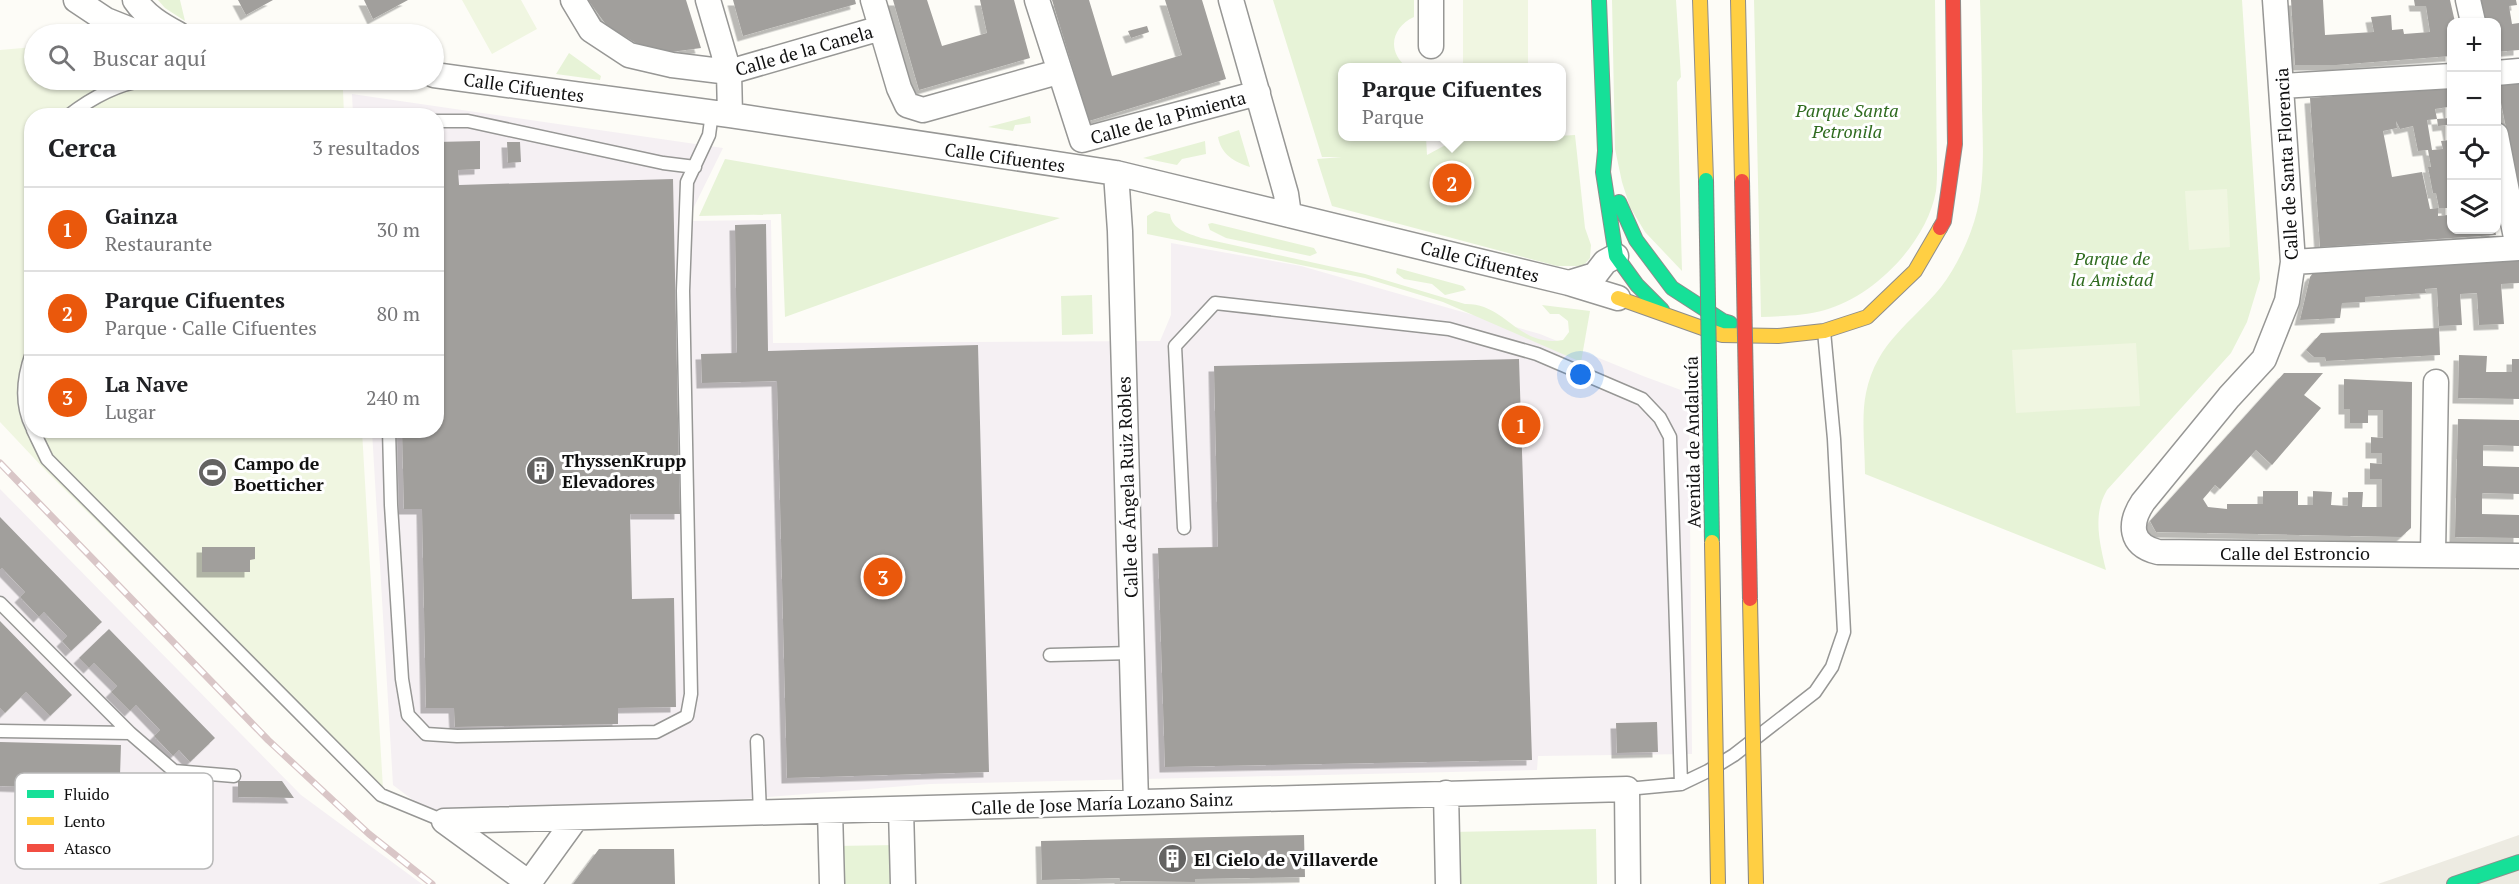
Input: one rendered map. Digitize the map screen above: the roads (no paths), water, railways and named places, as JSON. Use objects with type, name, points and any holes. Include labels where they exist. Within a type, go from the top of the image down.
[{"type":"main road","points":[[1599,0],[1605,151],[1603,172],[1616,255],[1632,286],[1667,315],[1684,323],[1722,335],[1778,336],[1824,331],[1867,317],[1915,271],[1944,221],[1955,144],[1953,0]]},
{"type":"main road","name":"Avenida de Andalucía","points":[[1700,0],[1706,180],[1718,884]]},
{"type":"main road","points":[[1738,0],[1756,884]]},
{"type":"main road","points":[[1605,151],[1621,209],[1642,248],[1672,288],[1723,321]]},
{"type":"main road","points":[[1632,286],[1645,264],[1642,248]]},
{"type":"main road","points":[[1632,286],[1667,315]]},
{"type":"main road","points":[[1632,286],[1661,291],[1689,310],[1778,336]]},
{"type":"main road","points":[[2454,884],[2519,862]]},
{"type":"street","points":[[76,0],[116,24]]},
{"type":"street","points":[[135,0],[142,10],[159,24]]},
{"type":"street","name":"Calle de la Canela","points":[[573,0],[591,30],[629,55],[672,65],[729,72],[881,28]]},
{"type":"street","points":[[708,0],[729,72],[721,114]]},
{"type":"street","points":[[873,0],[899,88],[907,105],[923,110],[1058,72]]},
{"type":"street","name":"Calle de la Pimienta","points":[[1037,0],[1058,72],[1082,140],[1258,93]]},
{"type":"street","points":[[1231,0],[1286,194],[1289,215]]},
{"type":"street","points":[[1431,0],[1431,46]]},
{"type":"street","name":"Calle de Santa Florencia","points":[[2158,552],[2148,549],[2139,541],[2133,528],[2134,515],[2142,502],[2264,359],[2287,301],[2294,262],[2275,0]]},
{"type":"street","points":[[2468,0],[2472,18]]},
{"type":"street","points":[[2501,73],[2519,71]]},
{"type":"street","name":"Calle Cifuentes","points":[[444,76],[721,114],[1116,173],[1569,283],[1632,286]]},
{"type":"street","points":[[2281,86],[2447,76]]},
{"type":"street","points":[[2294,262],[2518,248],[2501,161]]},
{"type":"street","name":"Calle de Ángela Ruiz Robles","points":[[1116,173],[1120,231],[1136,802]]},
{"type":"street","points":[[1569,283],[1595,275],[1605,262],[1616,255]]},
{"type":"street","points":[[2433,554],[2436,382]]},
{"type":"street","name":"Calle del Estroncio","points":[[2158,552],[2519,556]]},
{"type":"street","points":[[1627,789],[1628,884]]},
{"type":"street","name":"Calle de Jose María Lozano Sainz","points":[[444,821],[1627,789]]},
{"type":"street","points":[[1446,793],[1448,884]]},
{"type":"street","points":[[901,809],[903,884]]},
{"type":"street","points":[[830,811],[832,884]]},
{"type":"street","points":[[444,821],[529,883],[576,818]]},
{"type":"lane","points":[[78,108],[113,90]]},
{"type":"lane","points":[[389,438],[402,679],[408,715],[426,734],[457,736],[656,732],[687,716],[691,694],[683,291],[687,182],[721,114]]},
{"type":"lane","points":[[444,121],[468,121],[663,163],[695,167]]},
{"type":"lane","points":[[1184,528],[1175,346],[1215,303],[1449,329],[1537,354],[1642,399],[1660,417],[1670,436],[1681,784]]},
{"type":"lane","points":[[1627,789],[1681,784],[1734,755],[1815,692],[1832,667],[1844,632],[1834,439],[1824,331]]},
{"type":"lane","points":[[24,376],[24,412]]},
{"type":"lane","points":[[36,438],[47,459],[381,795],[444,821]]},
{"type":"lane","points":[[0,603],[130,733],[174,771],[198,773]]},
{"type":"lane","points":[[1050,655],[1132,653]]},
{"type":"lane","points":[[2,729],[130,733]]},
{"type":"lane","points":[[757,741],[760,813]]},
{"type":"lane","points":[[213,774],[234,776]]},
{"type":"railway","points":[[0,463],[268,740],[369,834],[432,884]]},
{"type":"place","name":"Parque Cifuentes","points":[[1452,183]]},
{"type":"place","name":"Gainza","points":[[1521,425]]},
{"type":"place","name":"ThyssenKrupp Elevadores","points":[[541,470]]},
{"type":"place","name":"Campo de Boetticher","points":[[213,473]]},
{"type":"place","name":"La Nave","points":[[883,577]]},
{"type":"place","name":"El Cielo de Villaverde","points":[[1173,859]]},
{"type":"park label","name":"Parque Santa Petronila","points":[[1847,120]]},
{"type":"park label","name":"Parque de la Amistad","points":[[2112,268]]}]
